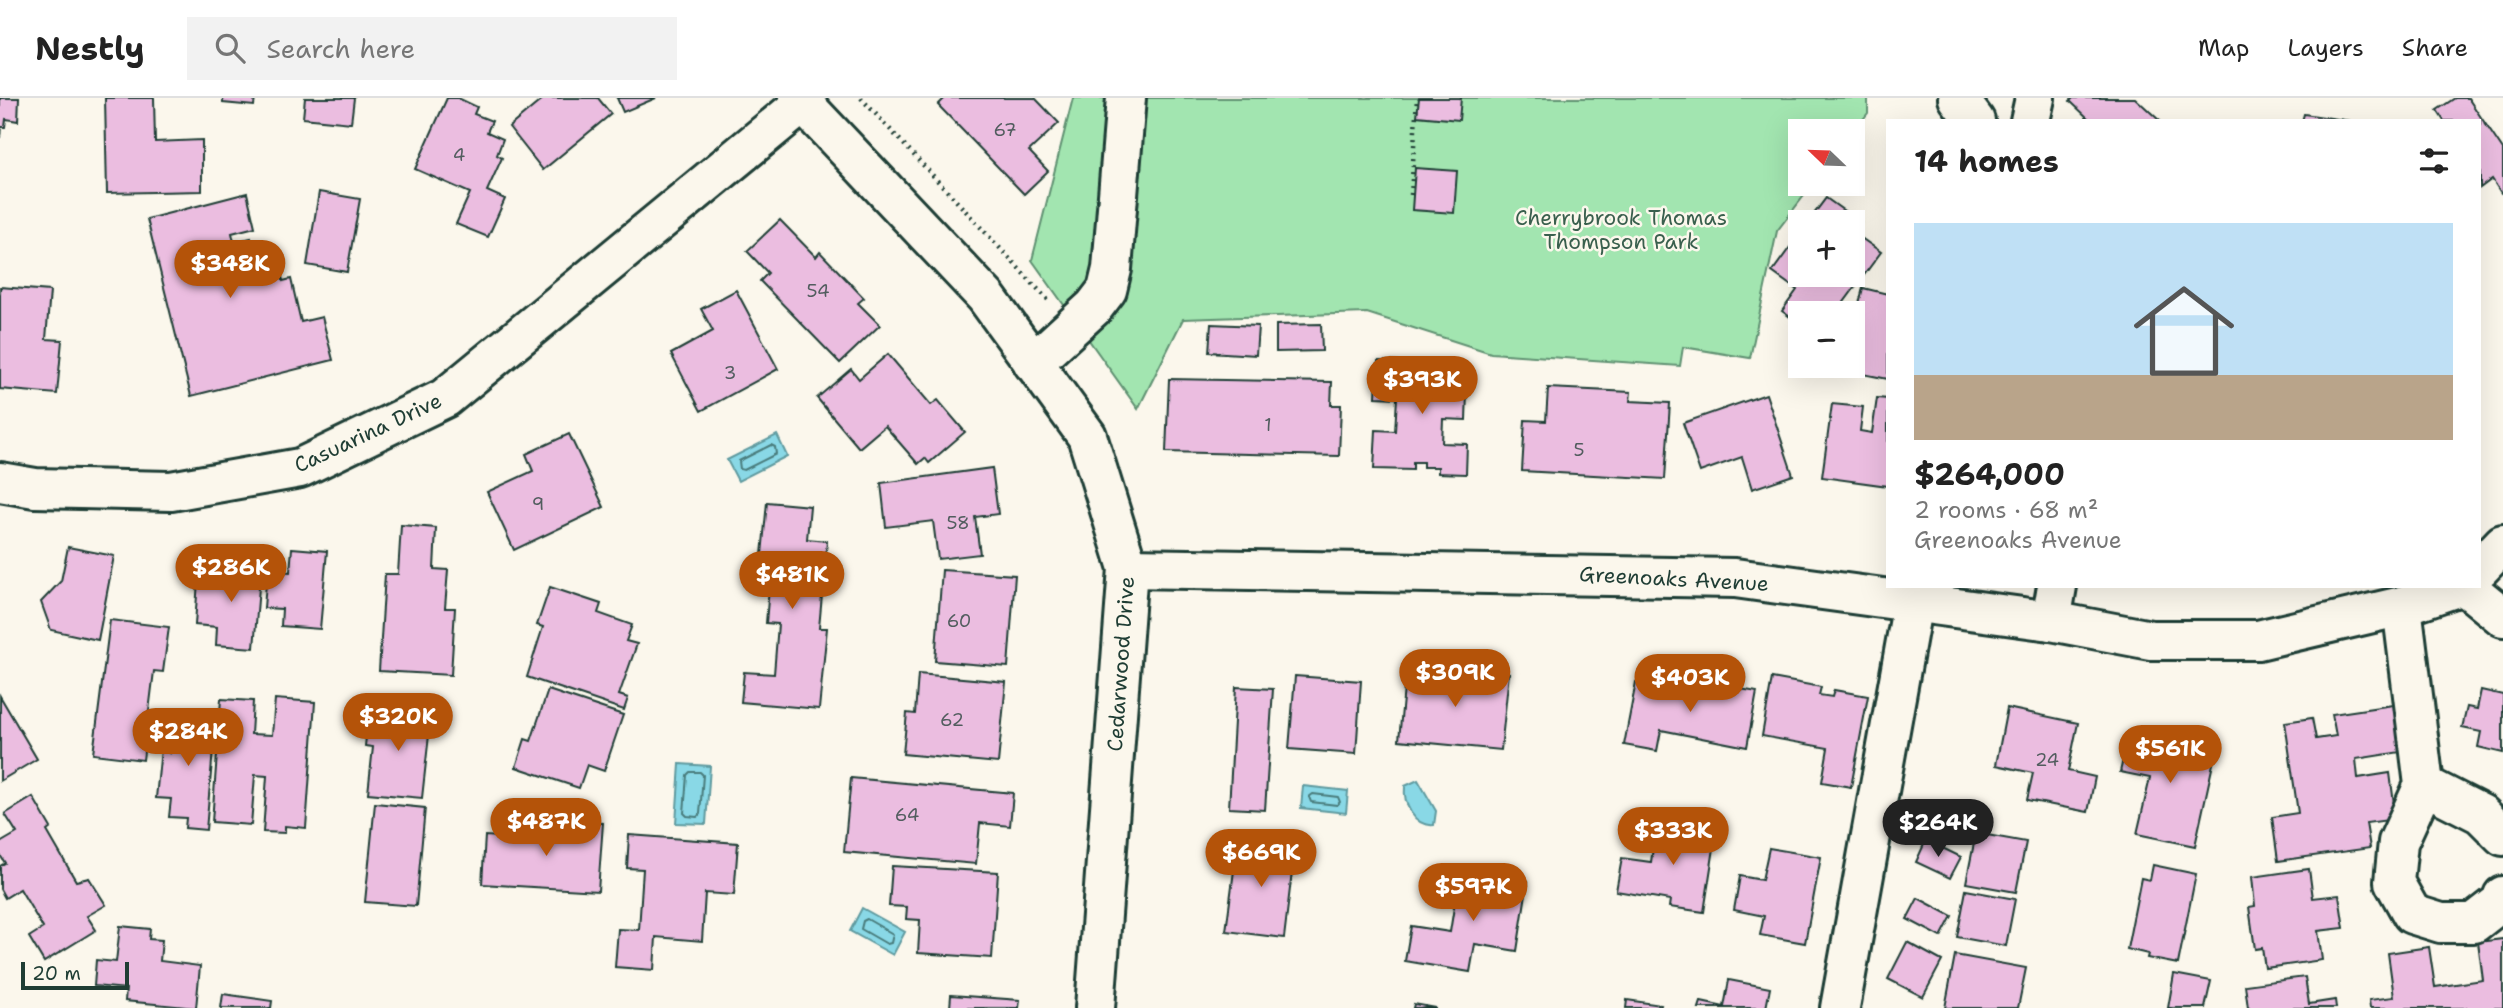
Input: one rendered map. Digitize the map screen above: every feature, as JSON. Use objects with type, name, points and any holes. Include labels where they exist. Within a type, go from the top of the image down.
[{"type":"street","points":[[1033,363],[1094,307],[1107,290],[1112,269],[1126,98]]},
{"type":"street","points":[[1958,98],[1974,119]]},
{"type":"street","points":[[2030,119],[2035,98]]},
{"type":"street","name":"Cedarwood Drive","points":[[800,101],[986,297],[1087,436],[1128,568],[1095,1008]]},
{"type":"street","name":"Casuarina Drive","points":[[0,482],[35,488],[171,491],[300,468],[445,398],[800,101]]},
{"type":"street","points":[[2481,567],[2503,544]]},
{"type":"street","name":"Greenoaks Avenue","points":[[1128,568],[1735,578],[1913,603],[2054,604],[2151,640],[2258,640],[2402,606],[2454,588]]},
{"type":"street","points":[[2467,588],[2503,617]]},
{"type":"street","points":[[1840,1008],[1913,603]]},
{"type":"street","points":[[2402,606],[2424,786],[2398,842],[2394,883],[2413,914],[2441,923],[2474,923],[2501,902],[2503,895]]},
{"type":"street","points":[[2424,786],[2481,814],[2503,836]]},
{"type":"path","points":[[861,98],[1073,327]]},
{"type":"path","points":[[1411,195],[1417,98]]},
{"type":"green space","name":"Cherrybrook Thomas Thompson Park","points":[[1073,98],[1868,98],[1868,113],[1863,119],[1788,119],[1788,196],[1804,196],[1793,210],[1788,210],[1788,217],[1777,231],[1750,358],[1683,347],[1680,366],[1491,353],[1367,313],[1183,319],[1138,409],[1032,260]]},
{"type":"water","points":[[777,435],[787,456],[738,481],[727,460]]},
{"type":"water","points":[[680,764],[710,766],[706,824],[676,823]]},
{"type":"water","points":[[1418,780],[1436,811],[1434,825],[1421,822],[1408,807],[1405,786]]},
{"type":"water","points":[[1303,786],[1348,791],[1346,813],[1301,808]]},
{"type":"water","points":[[862,908],[905,932],[893,955],[850,931]]},
{"type":"building","points":[[0,98],[19,98],[18,121],[6,119],[5,127],[1,127],[0,138]]},
{"type":"building","points":[[105,98],[154,98],[155,142],[202,140],[202,191],[107,193]]},
{"type":"building","points":[[223,98],[255,98],[254,106],[223,103]]},
{"type":"building","points":[[305,98],[354,98],[351,123],[303,118]]},
{"type":"building","points":[[447,98],[458,98],[477,107],[474,114],[492,121],[487,132],[503,139],[497,155],[502,158],[487,191],[505,199],[488,237],[456,224],[470,193],[415,169]]},
{"type":"building","points":[[544,98],[598,98],[611,114],[543,170],[509,127]]},
{"type":"building","points":[[617,98],[656,98],[623,112]]},
{"type":"building","points":[[945,98],[1035,98],[1059,123],[1029,151],[1048,171],[1024,194],[938,105]]},
{"type":"building","points":[[1419,98],[1461,98],[1459,120],[1417,116]]},
{"type":"building","points":[[2073,98],[2135,98],[2158,119],[2089,119],[2070,101]]},
{"type":"building","points":[[2455,98],[2468,98],[2503,150],[2503,192],[2501,193],[2492,179],[2481,187],[2481,119],[2443,119],[2437,110]]},
{"type":"building","points":[[2304,114],[2338,119],[2303,119]]},
{"type":"building","points":[[1415,168],[1457,171],[1454,213],[1412,210]]},
{"type":"building","points":[[319,192],[360,199],[347,272],[307,265]]},
{"type":"building","points":[[247,193],[255,227],[232,233],[234,242],[251,238],[258,265],[278,259],[283,281],[291,279],[301,322],[322,317],[333,360],[191,396],[147,219]]},
{"type":"building","points":[[1826,198],[1843,210],[1817,210]]},
{"type":"building","points":[[780,220],[816,257],[820,252],[864,298],[858,303],[880,325],[840,363],[760,281],[768,273],[747,251]]},
{"type":"building","points":[[1865,241],[1881,252],[1865,274]]},
{"type":"building","points":[[1788,250],[1788,284],[1772,272]]},
{"type":"building","points":[[0,287],[50,291],[46,339],[62,340],[57,394],[0,389]]},
{"type":"building","points":[[1793,287],[1855,287],[1845,301],[1789,301],[1797,290]]},
{"type":"building","points":[[1863,288],[1886,294],[1886,379],[1865,374],[1865,301],[1860,301]]},
{"type":"building","points":[[736,290],[778,369],[701,411],[671,354],[713,331],[701,309]]},
{"type":"building","points":[[1788,303],[1788,315],[1782,311]]},
{"type":"building","points":[[1211,324],[1258,326],[1256,355],[1209,352]]},
{"type":"building","points":[[1321,324],[1322,351],[1276,352],[1276,325]]},
{"type":"building","points":[[888,354],[931,405],[938,400],[965,432],[929,463],[925,458],[918,464],[885,426],[859,448],[817,398],[851,369],[859,379]]},
{"type":"building","points":[[1378,361],[1468,365],[1466,420],[1443,419],[1442,443],[1467,444],[1466,474],[1438,473],[1438,467],[1423,467],[1423,462],[1413,462],[1413,470],[1374,469],[1376,430],[1395,431],[1397,398],[1376,397]]},
{"type":"building","points":[[1169,379],[1332,382],[1331,405],[1341,405],[1339,456],[1166,452]]},
{"type":"building","points":[[1548,388],[1631,392],[1630,401],[1670,403],[1665,479],[1522,471],[1525,420],[1546,421]]},
{"type":"building","points":[[1766,394],[1793,475],[1752,489],[1742,457],[1700,472],[1683,423]]},
{"type":"building","points":[[1877,398],[1886,399],[1886,486],[1822,477],[1832,404],[1863,407],[1860,431],[1872,433]]},
{"type":"building","points":[[569,434],[604,507],[514,550],[487,492],[533,471],[526,454]]},
{"type":"building","points":[[992,468],[998,514],[975,517],[980,554],[938,559],[933,521],[886,527],[881,483]]},
{"type":"building","points":[[767,502],[810,506],[807,539],[827,541],[819,628],[827,628],[819,709],[741,702],[744,672],[774,674],[778,624],[766,623],[770,576],[760,576]]},
{"type":"building","points":[[401,525],[436,528],[434,569],[448,570],[445,608],[455,608],[451,675],[379,671],[385,574],[398,574]]},
{"type":"building","points":[[68,547],[114,556],[98,640],[51,630],[41,602],[61,581]]},
{"type":"building","points":[[292,548],[327,551],[320,629],[281,626],[282,609],[264,608],[267,570],[290,572]]},
{"type":"building","points":[[224,560],[261,563],[254,648],[216,645],[217,627],[195,625],[198,580],[223,582]]},
{"type":"building","points":[[942,570],[1015,575],[1008,667],[935,661]]},
{"type":"building","points":[[550,587],[601,604],[598,613],[632,625],[626,641],[637,644],[619,695],[628,698],[624,710],[527,677],[543,627],[537,625]]},
{"type":"building","points":[[110,620],[169,627],[163,672],[154,671],[143,760],[93,754]]},
{"type":"building","points":[[1429,668],[1454,670],[1455,677],[1471,678],[1472,669],[1509,673],[1501,750],[1399,740],[1405,677],[1428,680]]},
{"type":"building","points":[[918,674],[1006,682],[998,763],[903,754],[907,713],[915,714]]},
{"type":"building","points":[[1295,676],[1361,681],[1356,754],[1289,749]]},
{"type":"building","points":[[1772,678],[1821,687],[1819,695],[1832,697],[1834,690],[1868,696],[1851,787],[1822,782],[1828,748],[1762,736]]},
{"type":"building","points":[[1692,680],[1757,692],[1747,747],[1661,730],[1657,751],[1624,745],[1636,682],[1689,692]]},
{"type":"building","points":[[1236,687],[1273,689],[1265,810],[1229,808]]},
{"type":"building","points":[[548,690],[623,715],[604,771],[587,765],[579,788],[516,767],[525,739],[531,741]]},
{"type":"building","points":[[2481,690],[2503,695],[2503,753],[2478,747],[2481,732],[2462,728],[2467,707],[2477,709]]},
{"type":"building","points":[[0,696],[37,759],[0,781]]},
{"type":"building","points":[[221,699],[253,701],[251,734],[272,735],[275,699],[315,702],[306,828],[285,826],[285,833],[263,832],[267,776],[255,775],[251,825],[212,822]]},
{"type":"building","points":[[2400,704],[2407,751],[2356,759],[2358,778],[2390,773],[2396,819],[2366,823],[2370,848],[2278,861],[2272,817],[2298,813],[2285,722],[2312,718],[2316,739],[2336,736],[2332,714]]},
{"type":"building","points":[[2007,708],[2078,723],[2068,771],[2095,777],[2088,812],[2027,800],[2033,773],[1996,765]]},
{"type":"building","points":[[369,710],[431,717],[422,798],[368,793],[373,747],[365,746]]},
{"type":"building","points":[[174,712],[216,715],[206,830],[185,828],[186,818],[169,817],[171,799],[156,798],[161,749],[170,753]]},
{"type":"building","points":[[2130,730],[2216,750],[2195,846],[2137,834],[2150,778],[2120,772]]},
{"type":"building","points":[[851,778],[1013,793],[1010,826],[980,823],[976,864],[844,852]]},
{"type":"building","points":[[33,797],[51,828],[47,831],[76,881],[89,878],[106,905],[87,916],[96,930],[44,962],[29,937],[43,928],[20,889],[5,898],[0,889],[0,866],[5,863],[0,855],[0,843],[17,833],[5,814]]},
{"type":"building","points":[[375,803],[425,808],[416,906],[365,902]]},
{"type":"building","points":[[1657,820],[1717,829],[1704,912],[1669,907],[1670,900],[1616,891],[1622,858],[1651,862]]},
{"type":"building","points":[[563,821],[603,823],[598,891],[482,884],[485,836],[517,838],[517,830],[562,833]]},
{"type":"building","points":[[1976,833],[2026,842],[2016,892],[1966,883]]},
{"type":"building","points":[[629,835],[738,843],[734,895],[705,893],[702,941],[656,937],[654,970],[615,967],[618,929],[639,930],[643,869],[627,868]]},
{"type":"building","points":[[1238,840],[1295,847],[1284,938],[1226,931]]},
{"type":"building","points":[[1926,840],[1961,857],[1950,878],[1916,862]]},
{"type":"building","points":[[1769,848],[1821,857],[1805,943],[1760,935],[1764,916],[1734,910],[1740,876],[1762,880]]},
{"type":"building","points":[[2153,865],[2196,874],[2178,964],[2147,958],[2148,954],[2127,949],[2141,878],[2150,880]]},
{"type":"building","points":[[892,866],[998,872],[992,958],[918,953],[920,920],[906,919],[907,907],[889,906]]},
{"type":"building","points":[[2309,869],[2313,898],[2339,895],[2344,928],[2318,931],[2322,960],[2265,968],[2262,948],[2255,949],[2249,907],[2255,906],[2252,877]]},
{"type":"building","points":[[1460,870],[1528,881],[1517,951],[1475,944],[1470,972],[1405,961],[1411,926],[1450,932]]},
{"type":"building","points":[[1966,890],[2015,899],[2006,946],[1957,937]]},
{"type":"building","points":[[1918,898],[1952,916],[1941,937],[1907,919]]},
{"type":"building","points":[[120,926],[150,929],[149,939],[162,940],[160,961],[200,966],[196,1008],[125,1001],[126,989],[94,986],[96,960],[116,962]]},
{"type":"building","points":[[2503,939],[2503,1008],[2370,1008],[2369,1000],[2394,997],[2388,953],[2429,947],[2435,987],[2483,980],[2478,942]]},
{"type":"building","points":[[1907,942],[1942,961],[1923,997],[1888,979]]},
{"type":"building","points":[[1955,955],[2026,968],[2018,1008],[1945,1008]]},
{"type":"building","points":[[2174,974],[2211,981],[2205,1008],[2168,1008]]},
{"type":"building","points":[[2305,977],[2309,1004],[2335,1000],[2336,1008],[2248,1008],[2245,985]]},
{"type":"building","points":[[1729,980],[1770,988],[1766,1008],[1699,1008],[1701,1002],[1724,1007]]},
{"type":"building","points":[[223,994],[272,1001],[271,1008],[221,1008]]},
{"type":"building","points":[[951,995],[1020,1000],[1019,1008],[950,1008]]},
{"type":"building","points":[[1627,1000],[1661,1005],[1660,1008],[1626,1008]]},
{"type":"building","points":[[1414,1004],[1436,1008],[1413,1008]]}]
